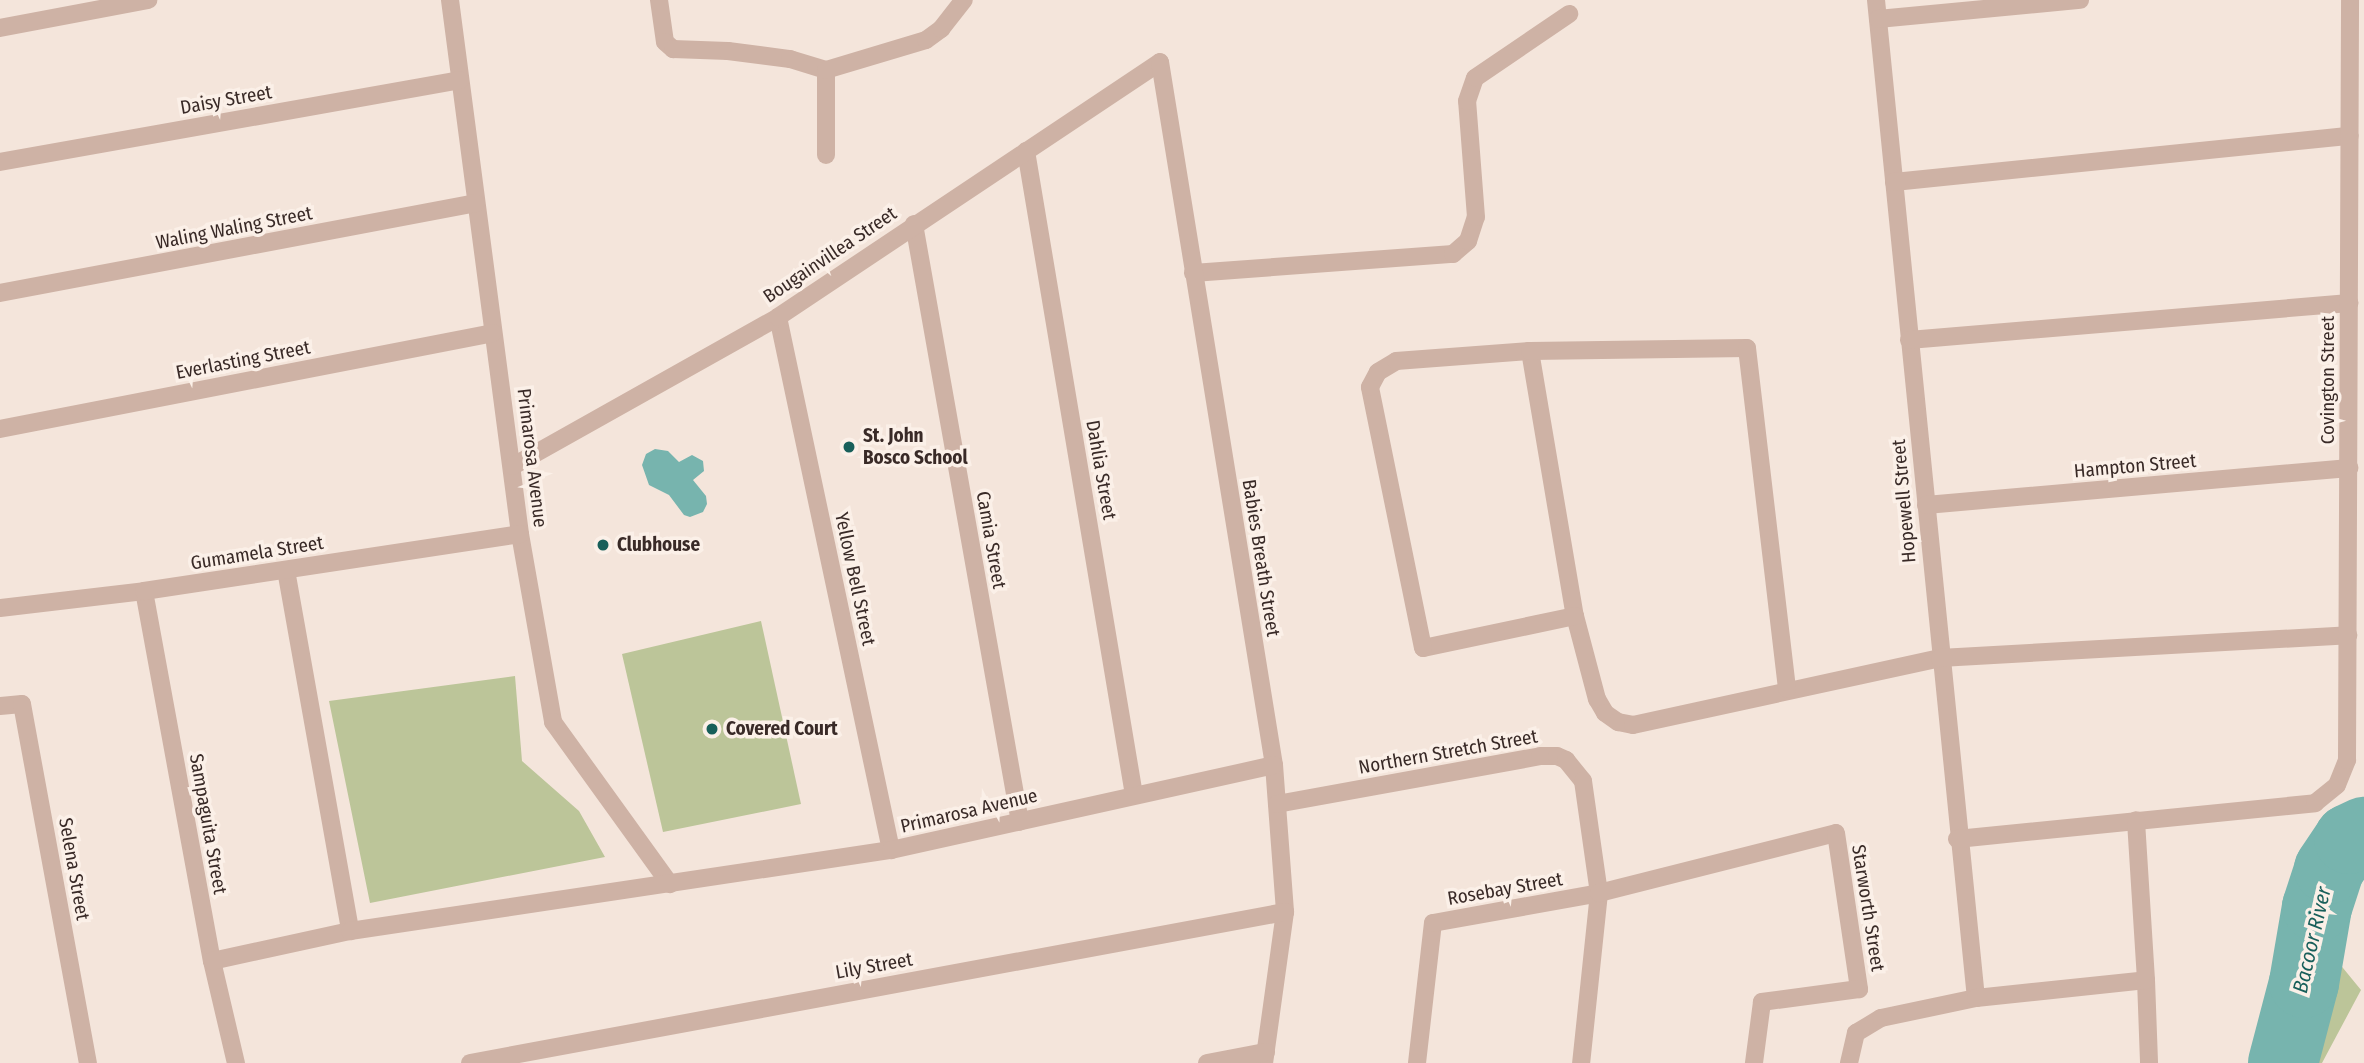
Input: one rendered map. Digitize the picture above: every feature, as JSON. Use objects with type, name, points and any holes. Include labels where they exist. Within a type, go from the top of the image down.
[{"type":"street","points":[[0,28],[148,0]]},
{"type":"street","name":"Primarosa Avenue","points":[[450,0],[520,534],[553,722],[670,884]]},
{"type":"street","points":[[659,0],[666,42],[673,49],[728,51],[790,59],[827,70],[926,40],[941,29],[964,0]]},
{"type":"street","name":"Hopewell Street","points":[[1876,0],[1957,839],[1976,998]]},
{"type":"street","points":[[1878,19],[2070,0]]},
{"type":"street","name":"Covington Street","points":[[2136,820],[2315,803],[2337,785],[2347,760],[2350,0]]},
{"type":"street","points":[[1193,273],[1452,254],[1468,241],[1476,217],[1467,101],[1475,78],[1569,14]]},
{"type":"street","name":"Babies Breath Street","points":[[1160,62],[1274,765],[1285,912],[1265,1058]]},
{"type":"street","name":"Bougainvillea Street","points":[[513,466],[778,317],[1160,62]]},
{"type":"street","points":[[826,155],[827,70]]},
{"type":"street","name":"Daisy Street","points":[[0,162],[460,80]]},
{"type":"street","points":[[1894,182],[2350,136]]},
{"type":"street","name":"Dahlia Street","points":[[1026,151],[1134,795]]},
{"type":"street","name":"Waling Waling Street","points":[[0,293],[475,203]]},
{"type":"street","name":"Camia Street","points":[[914,225],[1020,821]]},
{"type":"street","points":[[1909,340],[2349,303]]},
{"type":"street","name":"Yellow Bell Street","points":[[778,317],[891,850]]},
{"type":"street","name":"Everlasting Street","points":[[0,429],[493,333]]},
{"type":"street","points":[[1575,616],[1423,648],[1370,387],[1378,372],[1396,361],[1531,351],[1747,348],[1787,689]]},
{"type":"street","points":[[1531,351],[1575,616],[1597,699],[1605,713],[1618,722],[1633,725],[1787,689],[1940,658],[2348,635]]},
{"type":"street","name":"Hampton Street","points":[[1926,505],[2348,468]]},
{"type":"street","name":"Gumamela Street","points":[[0,608],[144,591],[520,534]]},
{"type":"street","points":[[286,569],[350,931]]},
{"type":"street","name":"Sampaguita Street","points":[[144,591],[212,961],[236,1063]]},
{"type":"street","name":"Selena Street","points":[[0,706],[22,704],[88,1063]]},
{"type":"street","name":"Northern Stretch Street","points":[[1277,804],[1557,756],[1576,769],[1583,781],[1599,894],[1581,1063]]},
{"type":"street","name":"Primarosa Avenue","points":[[212,961],[350,931],[891,850],[1274,765]]},
{"type":"street","points":[[1957,839],[2136,820],[2149,1063]]},
{"type":"street","name":"Starworth Street","points":[[1599,894],[1836,833],[1859,989],[1762,1002],[1754,1063]]},
{"type":"street","name":"Rosebay Street","points":[[1417,1063],[1433,923],[1599,894]]},
{"type":"street","name":"Lily Street","points":[[470,1063],[1285,912]]},
{"type":"street","points":[[1849,1063],[1856,1033],[1881,1018],[1976,998],[2146,980]]},
{"type":"street","points":[[1206,1063],[1265,1058]]},
{"type":"green space","name":"Covered Court","points":[[761,621],[801,804],[663,832],[622,654]]},
{"type":"green space","points":[[515,676],[522,761],[579,811],[605,857],[370,903],[329,701]]},
{"type":"green space","points":[[2364,818],[2364,871],[2340,897],[2325,946],[2361,990],[2322,1063],[2254,1063],[2301,896],[2332,845]]},
{"type":"water","points":[[655,449],[668,451],[679,462],[692,455],[703,461],[704,471],[693,480],[706,496],[707,504],[703,512],[690,517],[684,515],[669,495],[649,485],[642,465],[646,454]]},
{"type":"waterway","name":"Bacoor River","points":[[2283,1063],[2304,983],[2317,907],[2329,869],[2349,839],[2364,832]]},
{"type":"place","name":"St. John Bosco School","points":[[849,447]]},
{"type":"place","name":"Clubhouse","points":[[603,545]]},
{"type":"place","name":"Covered Court","points":[[712,729]]}]
